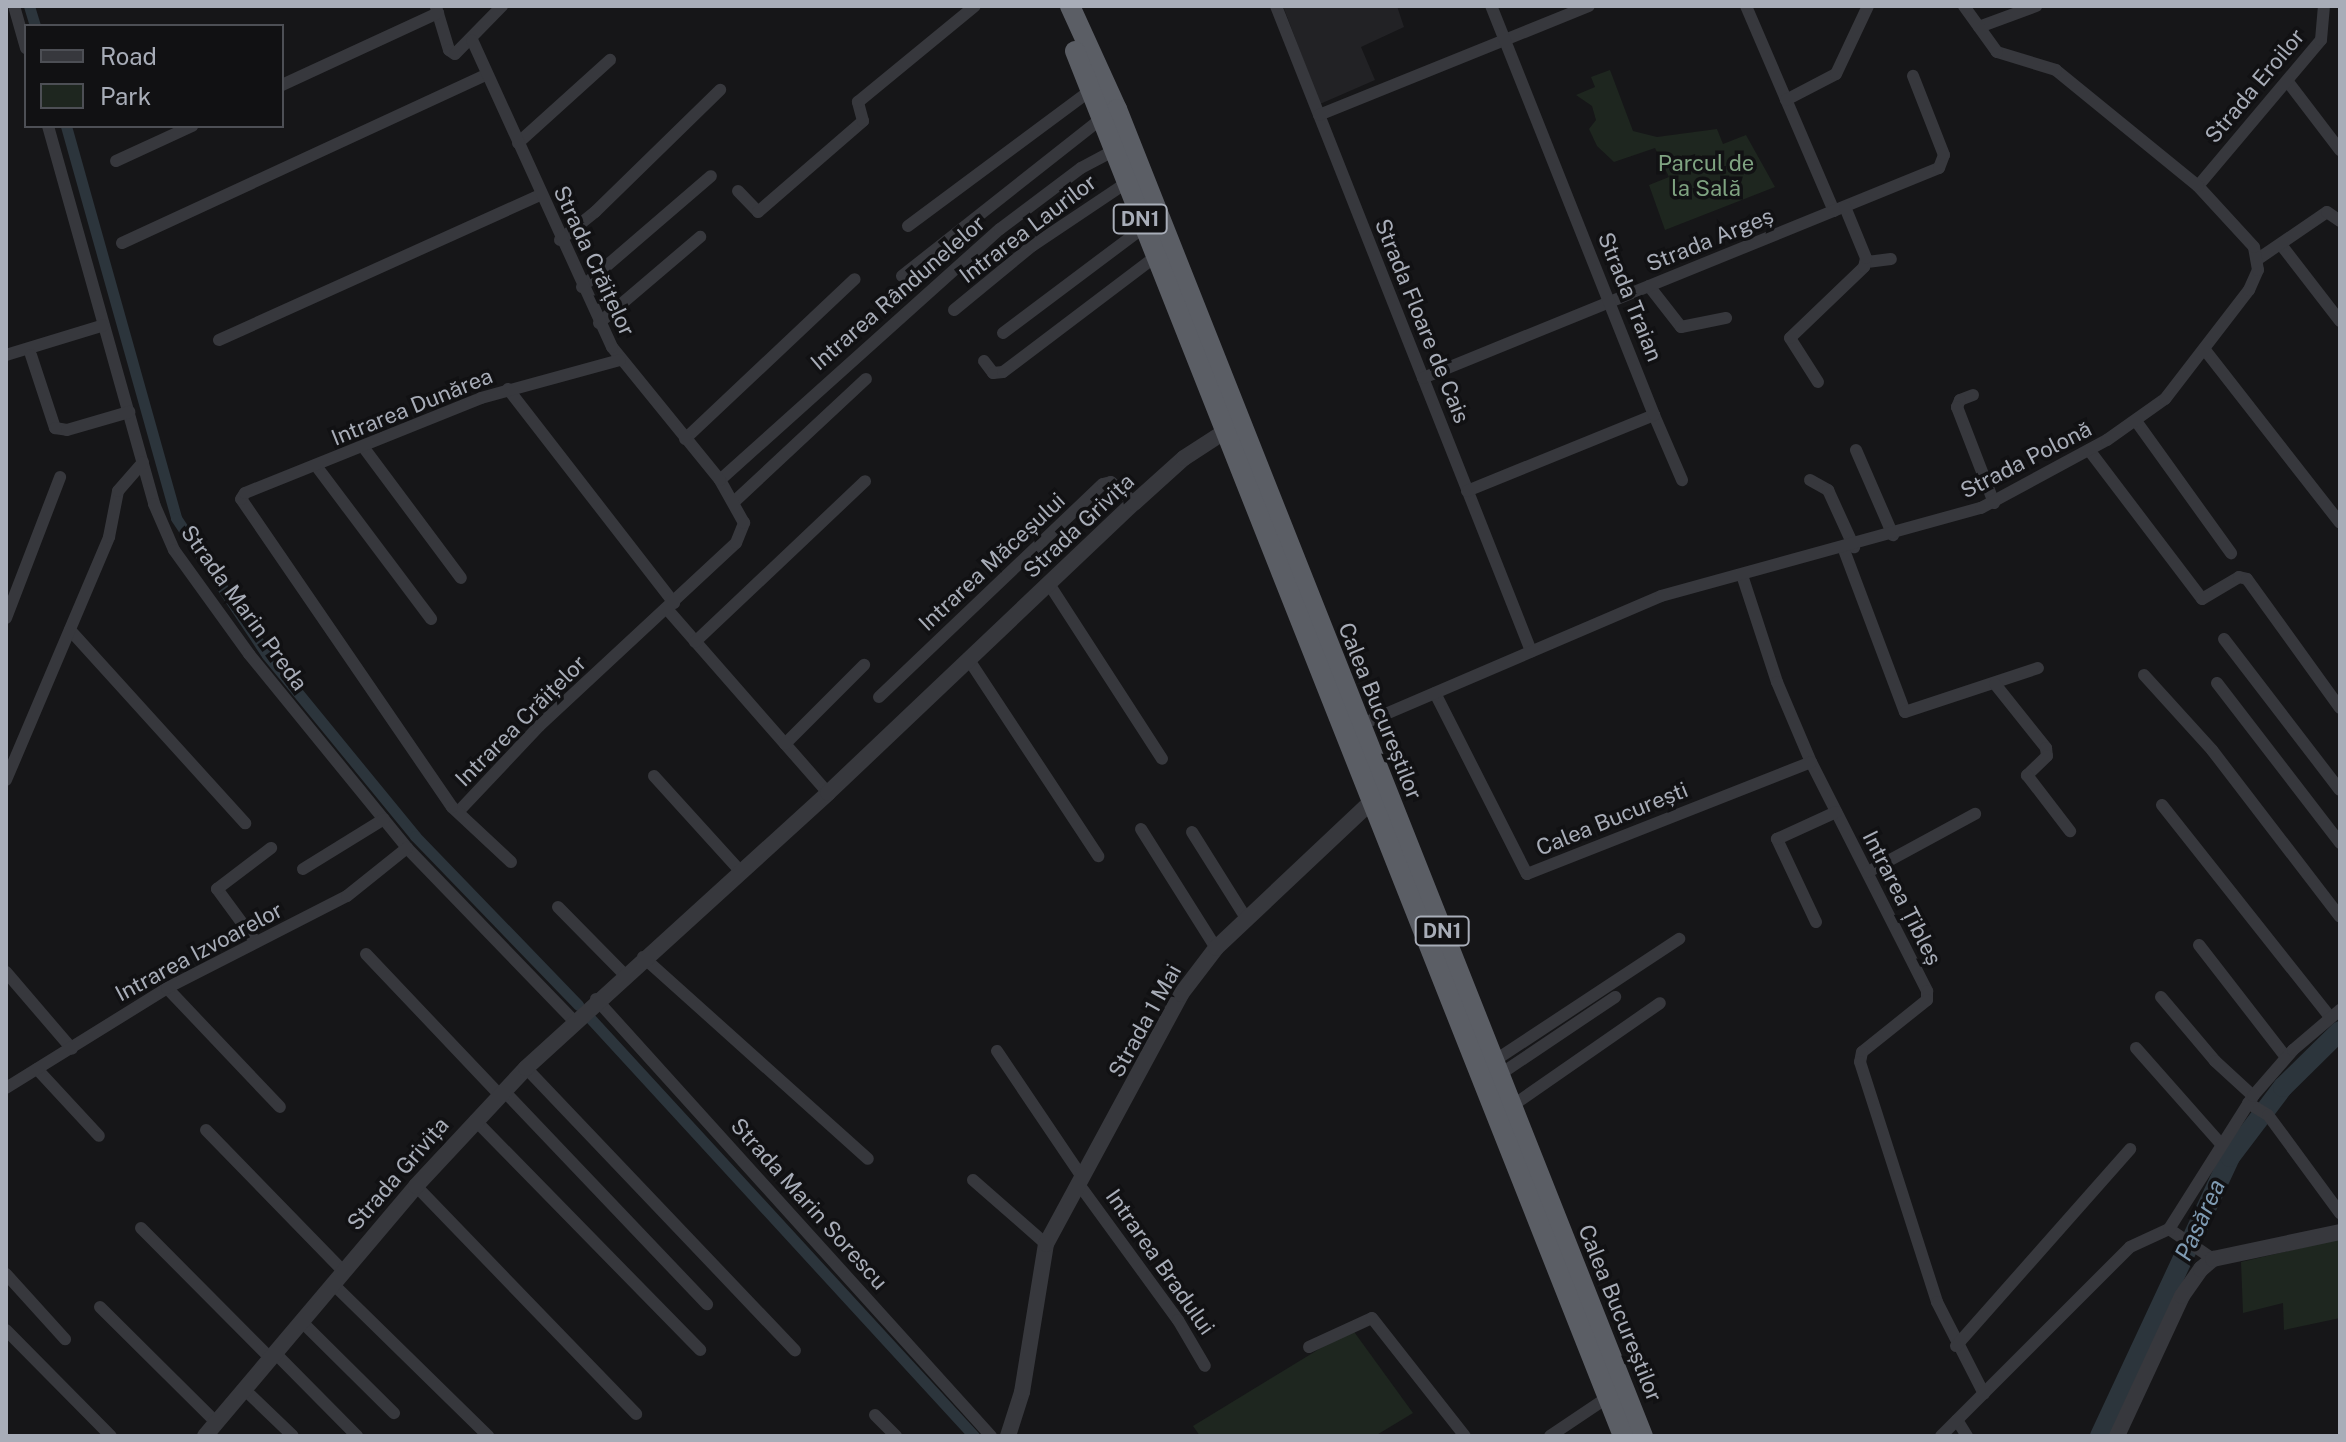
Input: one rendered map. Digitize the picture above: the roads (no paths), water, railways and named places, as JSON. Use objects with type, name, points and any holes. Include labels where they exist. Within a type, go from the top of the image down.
[{"type":"highway","name":"Calea Bucureștilor","points":[[1057,6],[1623,1436]]},
{"type":"highway","name":"Calea Bucureștilor","points":[[1070,6],[1117,109],[1643,1436]]},
{"type":"street","points":[[14,6],[24,41]]},
{"type":"street","points":[[284,84],[437,10],[450,53],[458,53],[502,6]]},
{"type":"street","points":[[738,191],[758,212],[863,121],[858,102],[975,6]]},
{"type":"street","name":"Strada Floare de Cais","points":[[1276,6],[1531,651]]},
{"type":"street","name":"Strada Traian","points":[[1491,6],[1682,480]]},
{"type":"street","points":[[1319,115],[1589,6]]},
{"type":"street","points":[[1746,6],[1786,100],[1867,262]]},
{"type":"street","points":[[1786,100],[1836,74],[1868,6]]},
{"type":"street","points":[[1964,6],[2004,57],[2056,70],[2198,186],[2235,221],[2258,259],[2282,246],[2327,212],[2340,221]]},
{"type":"street","points":[[1979,27],[2036,6]]},
{"type":"street","name":"Strada Eroilor","points":[[2198,186],[2321,40],[2324,6]]},
{"type":"street","name":"Strada Crăițelor","points":[[472,40],[560,240],[620,360],[735,501]]},
{"type":"street","points":[[518,143],[610,60]]},
{"type":"street","points":[[122,243],[487,74]]},
{"type":"street","name":"Strada Argeș","points":[[1423,378],[1943,165],[1942,148],[1913,76]]},
{"type":"street","points":[[2288,82],[2340,150]]},
{"type":"street","points":[[560,240],[595,212],[720,90]]},
{"type":"street","points":[[908,226],[1090,91]]},
{"type":"street","points":[[902,276],[1101,119]]},
{"type":"street","name":"Strada Marin Preda","points":[[49,128],[143,462],[174,550],[249,654],[407,848],[574,1021]]},
{"type":"street","points":[[116,161],[188,128]]},
{"type":"street","name":"Intrarea Rândunelelor","points":[[720,480],[1000,229],[1081,168],[1113,151]]},
{"type":"street","points":[[582,287],[711,176]]},
{"type":"street","name":"Intrarea Laurilor","points":[[954,310],[1032,246],[1126,183]]},
{"type":"street","points":[[219,340],[540,195]]},
{"type":"street","points":[[1003,333],[1143,228]]},
{"type":"street","points":[[599,323],[700,237]]},
{"type":"street","points":[[2282,246],[2340,321]]},
{"type":"street","points":[[984,361],[993,373],[1003,372],[1155,257]]},
{"type":"street","points":[[1818,382],[1790,338],[1867,262],[1891,259]]},
{"type":"street","name":"Strada Polonă","points":[[1360,725],[1661,596],[1849,548],[1994,503],[2089,450],[2165,399],[2249,290],[2258,259]]},
{"type":"street","points":[[685,439],[855,279]]},
{"type":"street","points":[[1649,286],[1681,327],[1726,318]]},
{"type":"street","points":[[6,355],[104,325]]},
{"type":"street","points":[[2205,350],[2340,523]]},
{"type":"street","points":[[31,355],[55,428],[67,430],[129,412]]},
{"type":"street","name":"Intrarea Dunărea","points":[[248,512],[241,499],[245,493],[508,389],[620,360]]},
{"type":"street","points":[[670,606],[743,533],[735,501],[866,379]]},
{"type":"street","points":[[508,389],[695,642],[828,793]]},
{"type":"street","points":[[1973,395],[1960,400],[1957,407],[1994,503]]},
{"type":"street","points":[[1467,491],[1654,415]]},
{"type":"street","points":[[2136,421],[2231,553]]},
{"type":"street","name":"Strada Grivița","points":[[205,1436],[416,1186],[501,1092],[596,999],[828,793],[1134,503],[1184,458],[1224,432]]},
{"type":"street","points":[[364,448],[461,578]]},
{"type":"street","points":[[1856,450],[1893,535]]},
{"type":"street","points":[[2089,450],[2202,599],[2239,577],[2247,579],[2340,708]]},
{"type":"street","points":[[6,780],[109,537],[118,491],[143,462]]},
{"type":"street","points":[[317,467],[431,619]]},
{"type":"street","points":[[6,618],[60,477]]},
{"type":"street","points":[[1810,480],[1828,490],[1905,712],[2038,668]]},
{"type":"street","points":[[695,642],[865,481]]},
{"type":"street","name":"Intrarea Măceșului","points":[[879,697],[1103,484],[1111,482],[1134,503]]},
{"type":"street","name":"Intrarea Crăițelor","points":[[248,512],[459,811],[539,726],[670,606]]},
{"type":"street","name":"Intrarea Țibleș","points":[[1742,575],[1777,682],[1811,762],[1928,997],[1862,1052],[1860,1062],[1956,1346],[1984,1394]]},
{"type":"street","points":[[1049,584],[1162,759]]},
{"type":"street","points":[[70,630],[245,823]]},
{"type":"street","points":[[2224,639],[2340,790]]},
{"type":"street","points":[[969,660],[1098,856]]},
{"type":"street","points":[[785,744],[864,665]]},
{"type":"street","points":[[2144,675],[2196,731],[2340,917]]},
{"type":"street","points":[[2217,683],[2340,843]]},
{"type":"street","points":[[1995,684],[2046,748],[2047,756],[2027,775],[2070,831]]},
{"type":"street","name":"Calea București","points":[[1435,693],[1527,874],[1811,762]]},
{"type":"street","points":[[654,776],[740,871]]},
{"type":"street","name":"Strada 1 Mai","points":[[1008,1436],[1022,1392],[1046,1244],[1181,994],[1216,948],[1371,802]]},
{"type":"street","points":[[1941,1436],[2138,1242],[2169,1229],[2251,1099],[2286,1057],[2335,1013],[2162,805]]},
{"type":"street","points":[[459,811],[511,862]]},
{"type":"street","points":[[1816,922],[1777,839],[1836,812]]},
{"type":"street","points":[[1868,872],[1975,814]]},
{"type":"street","points":[[303,869],[384,819]]},
{"type":"street","points":[[1141,829],[1216,948]]},
{"type":"street","points":[[1192,832],[1246,918]]},
{"type":"street","points":[[256,942],[217,889],[271,848]]},
{"type":"street","name":"Intrarea Izvoarelor","points":[[6,1088],[167,988],[347,896],[407,848]]},
{"type":"street","points":[[558,907],[624,974]]},
{"type":"street","points":[[1496,1068],[1679,939]]},
{"type":"street","points":[[2199,945],[2286,1057]]},
{"type":"street","points":[[366,954],[707,1304]]},
{"type":"street","points":[[643,957],[868,1159]]},
{"type":"street","points":[[6,972],[72,1049]]},
{"type":"street","points":[[167,988],[280,1107]]},
{"type":"street","points":[[1496,1068],[1615,997]]},
{"type":"street","points":[[2161,997],[2215,1061],[2268,1115],[2340,1213]]},
{"type":"street","name":"Strada Marin Sorescu","points":[[596,999],[991,1436]]},
{"type":"street","points":[[1512,1106],[1660,1003]]},
{"type":"street","points":[[2136,1048],[2221,1144]]},
{"type":"street","points":[[997,1051],[1080,1180]]},
{"type":"street","points":[[526,1068],[795,1350]]},
{"type":"street","points":[[37,1069],[99,1136]]},
{"type":"street","points":[[475,1120],[700,1350]]},
{"type":"street","points":[[206,1130],[338,1277],[488,1436]]},
{"type":"street","points":[[1956,1346],[2130,1149]]},
{"type":"street","points":[[973,1180],[1046,1244]]},
{"type":"street","name":"Intrarea Bradului","points":[[1080,1180],[1205,1366]]},
{"type":"street","points":[[416,1186],[636,1414]]},
{"type":"street","points":[[141,1228],[357,1436]]},
{"type":"street","points":[[2169,1229],[2213,1259]]},
{"type":"street","points":[[2117,1436],[2182,1296],[2213,1259],[2340,1232]]},
{"type":"street","points":[[6,1274],[65,1339]]},
{"type":"street","points":[[100,1307],[217,1423]]},
{"type":"street","points":[[1309,1347],[1372,1318],[1465,1436]]},
{"type":"street","points":[[301,1321],[394,1413]]},
{"type":"street","points":[[6,1330],[111,1436]]},
{"type":"street","points":[[245,1390],[293,1436]]},
{"type":"street","points":[[1550,1436],[1608,1397]]},
{"type":"street","points":[[875,1415],[896,1436]]},
{"type":"street","points":[[1957,1420],[1967,1436]]},
{"type":"waterway","points":[[29,6],[34,24]]},
{"type":"waterway","points":[[67,128],[176,518],[267,655],[415,836],[578,1005]]},
{"type":"waterway","points":[[590,1018],[974,1436]]},
{"type":"waterway","name":"Pasărea","points":[[2100,1436],[2230,1157],[2283,1087],[2340,1031]]},
{"type":"park label","name":"Parcul de la Sală","points":[[1706,176]]}]
